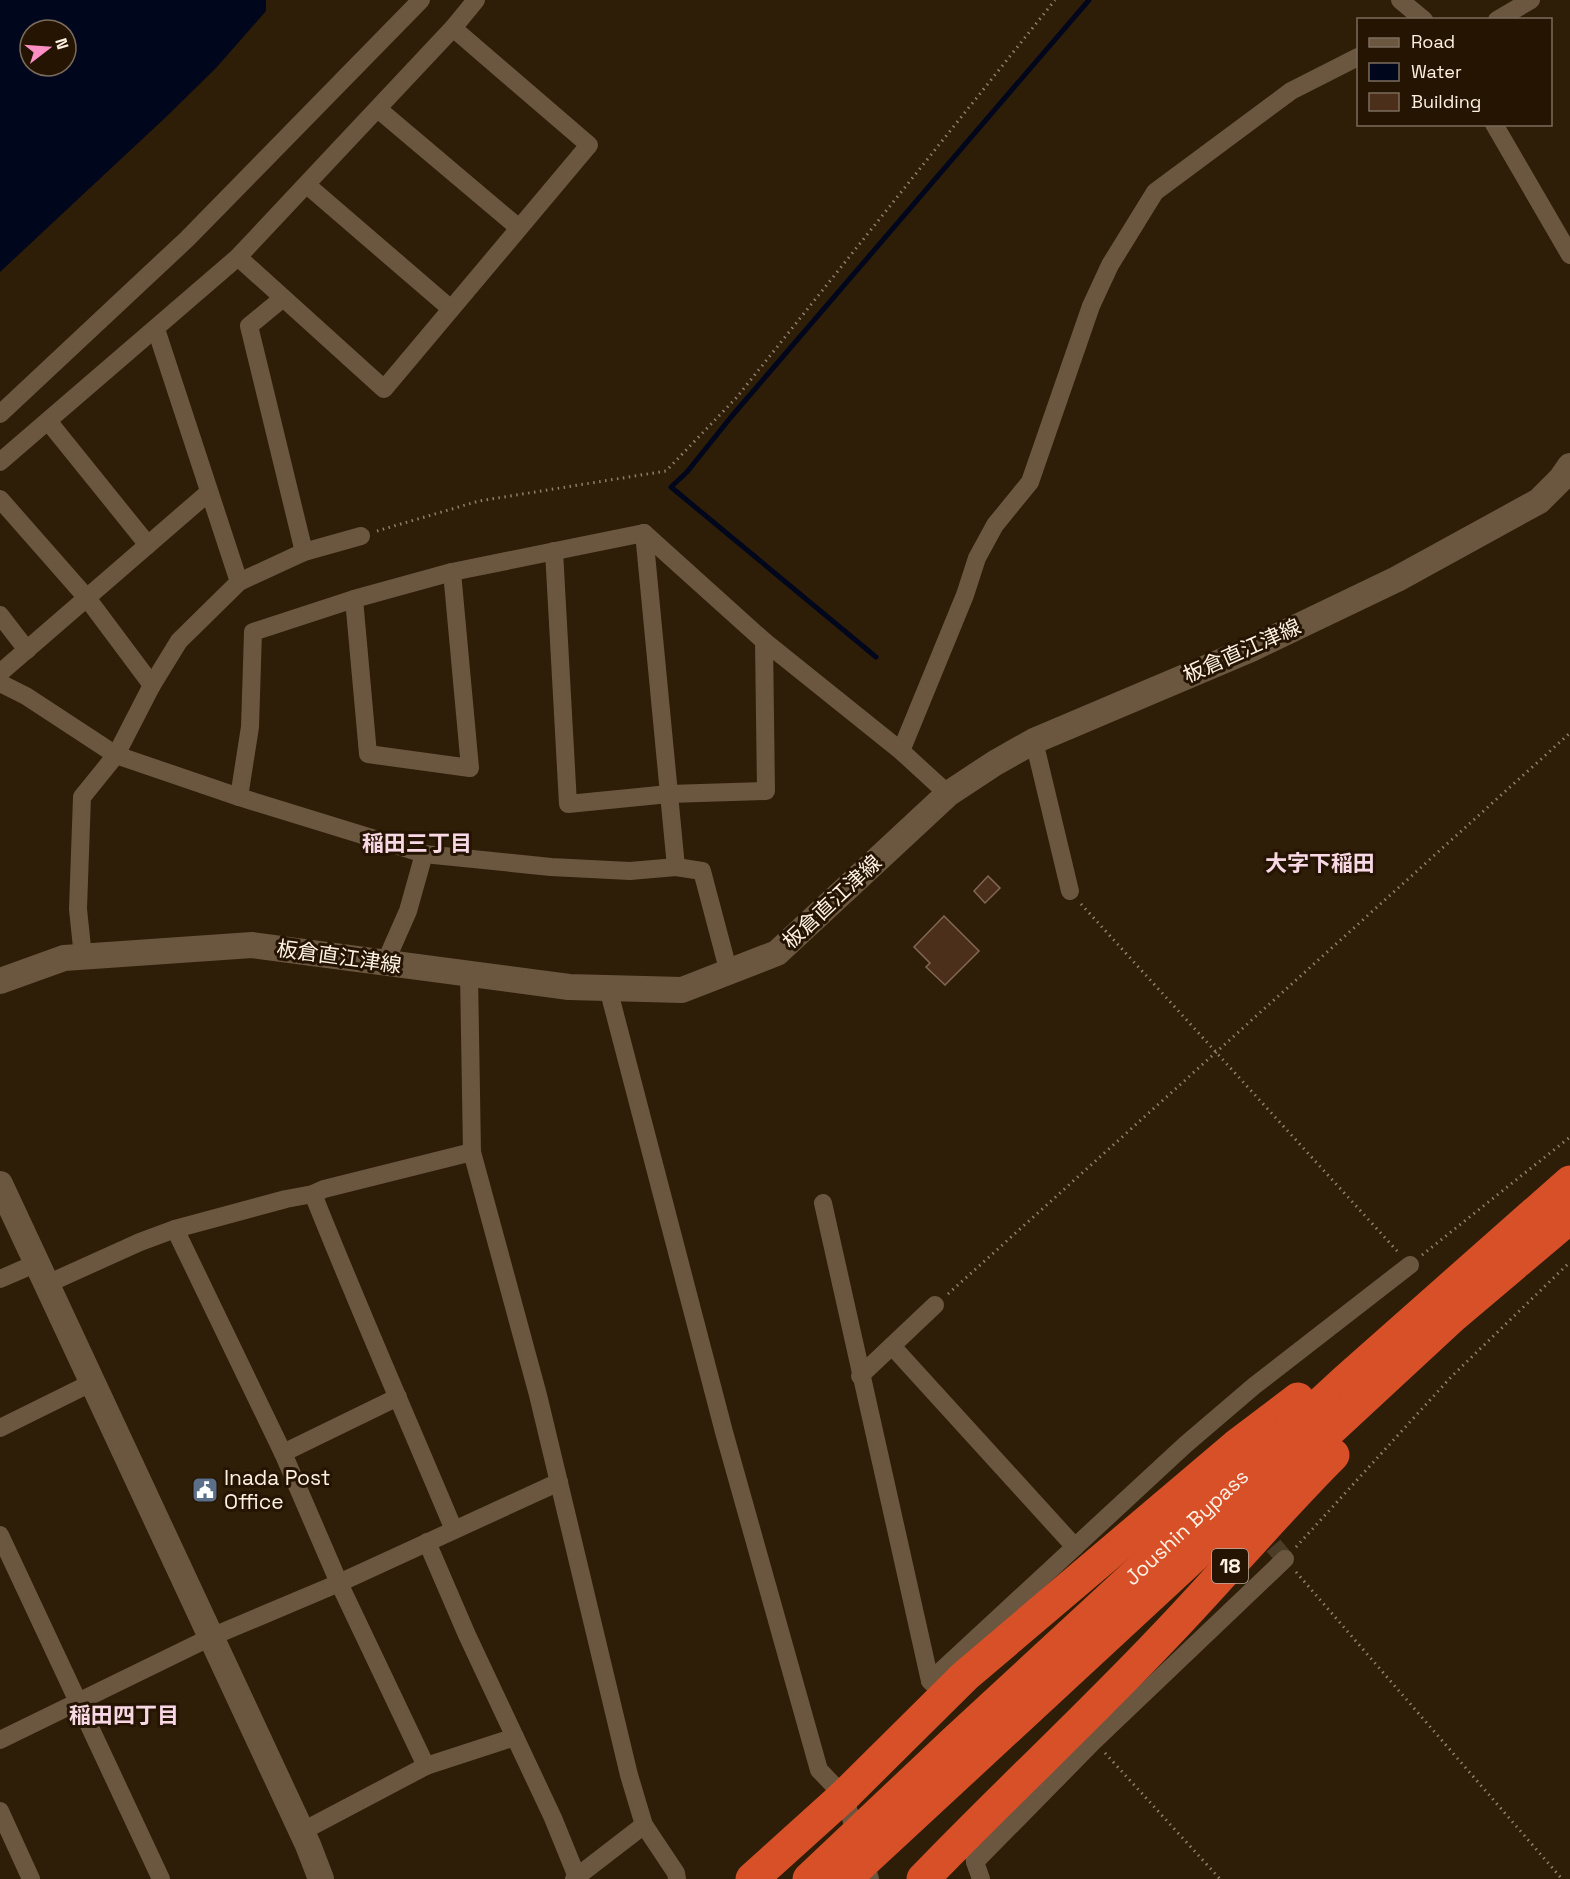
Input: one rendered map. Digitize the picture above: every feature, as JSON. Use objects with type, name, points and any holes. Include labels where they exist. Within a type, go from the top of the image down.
[{"type":"highway","name":"Joushin Bypass","points":[[845,1879],[962,1751],[1346,1380],[1570,1182]]},
{"type":"highway","name":"Joushin Bypass","points":[[809,1879],[962,1751],[1452,1317],[1570,1217]]},
{"type":"highway","name":"18","points":[[923,1879],[1159,1643],[1264,1529],[1284,1504],[1434,1353],[1532,1249]]},
{"type":"highway","points":[[752,1879],[844,1796],[937,1688],[1300,1397],[1346,1380]]},
{"type":"main road","name":"板倉直江津線","points":[[0,981],[64,958],[252,945],[569,987],[682,990],[777,953],[948,794],[994,763],[1034,741],[1251,649],[1397,579],[1539,501],[1561,479],[1570,466]]},
{"type":"main road","points":[[0,1184],[302,1832],[321,1879]]},
{"type":"street","points":[[0,414],[187,238],[421,0]]},
{"type":"street","points":[[0,462],[238,257],[378,109],[476,0]]},
{"type":"street","points":[[1400,0],[1423,18]]},
{"type":"street","points":[[1500,18],[1531,0]]},
{"type":"street","points":[[238,257],[384,389],[589,145],[453,28]]},
{"type":"street","points":[[901,751],[965,595],[977,558],[995,525],[1030,482],[1091,306],[1110,265],[1155,192],[1291,92],[1357,58]]},
{"type":"street","points":[[378,109],[519,228]]},
{"type":"street","points":[[1495,126],[1570,255]]},
{"type":"street","points":[[307,184],[451,309]]},
{"type":"street","points":[[283,298],[249,327],[304,552]]},
{"type":"street","points":[[156,329],[239,582]]},
{"type":"street","points":[[48,421],[148,545]]},
{"type":"street","points":[[0,673],[209,492]]},
{"type":"street","points":[[0,499],[87,598],[152,685]]},
{"type":"street","points":[[644,533],[764,641],[901,751],[948,794]]},
{"type":"street","points":[[239,797],[250,727],[253,632],[354,599],[452,572],[644,533]]},
{"type":"street","points":[[644,533],[676,867]]},
{"type":"street","points":[[83,957],[78,909],[82,797],[116,755],[152,685],[179,641],[239,582],[304,552],[361,536]]},
{"type":"street","points":[[554,551],[568,804],[669,795],[766,791],[764,641]]},
{"type":"street","points":[[354,599],[368,754],[470,768],[452,572]]},
{"type":"street","points":[[0,615],[27,650]]},
{"type":"street","points":[[0,683],[26,696],[116,755],[239,797],[424,854],[551,867],[630,871],[676,867],[702,871],[729,973]]},
{"type":"street","points":[[1034,741],[1070,891]]},
{"type":"street","points":[[385,963],[408,911],[424,854]]},
{"type":"street","points":[[469,974],[472,1152],[559,1482],[629,1775],[644,1825],[676,1873],[677,1879]]},
{"type":"street","points":[[609,988],[724,1432],[819,1770],[844,1796],[870,1879]]},
{"type":"street","points":[[0,1279],[42,1274],[175,1229],[472,1152]]},
{"type":"street","points":[[313,1194],[454,1530]]},
{"type":"street","points":[[823,1203],[860,1376],[937,1688]]},
{"type":"street","points":[[175,1229],[283,1453],[339,1583],[426,1766]]},
{"type":"street","points":[[937,1688],[1075,1547],[1185,1445],[1254,1386],[1410,1265]]},
{"type":"street","points":[[860,1376],[935,1305]]},
{"type":"street","points":[[892,1346],[1075,1547]]},
{"type":"street","points":[[0,1428],[93,1382]]},
{"type":"street","points":[[283,1453],[398,1397]]},
{"type":"street","points":[[0,1740],[211,1637],[339,1583],[559,1482]]},
{"type":"street","points":[[0,1535],[161,1879]]},
{"type":"street","points":[[427,1542],[467,1635],[553,1818],[576,1878],[644,1825]]},
{"type":"street","points":[[978,1871],[1094,1741],[1285,1558]]},
{"type":"street","points":[[302,1832],[426,1766],[515,1737]]},
{"type":"street","points":[[0,1811],[31,1879]]},
{"type":"street","points":[[971,1829],[978,1871]]},
{"type":"path","points":[[361,536],[479,501],[666,471],[737,397],[1055,0]]},
{"type":"path","points":[[935,1305],[1570,733]]},
{"type":"path","points":[[1070,891],[1410,1265],[1570,1137]]},
{"type":"path","points":[[1562,1879],[1285,1558],[1451,1377],[1570,1262]]},
{"type":"path","points":[[1094,1741],[1220,1879]]},
{"type":"water","points":[[0,0],[266,0],[266,11],[216,68],[0,272]]},
{"type":"building","points":[[988,876],[1000,888],[985,903],[974,891]]},
{"type":"building","points":[[944,916],[979,951],[945,985],[926,967],[930,963],[914,947]]},
{"type":"waterway","points":[[876,657],[671,487],[687,472],[731,417],[1089,0]]},
{"type":"tunnel","points":[[1256,1525],[1285,1559]]},
{"type":"place","name":"Inada Post Office","points":[[205,1490]]},
{"type":"district","name":"稲田三丁目","points":[[417,843]]},
{"type":"district","name":"大字下稲田","points":[[1320,863]]},
{"type":"district","name":"稲田四丁目","points":[[124,1715]]}]
